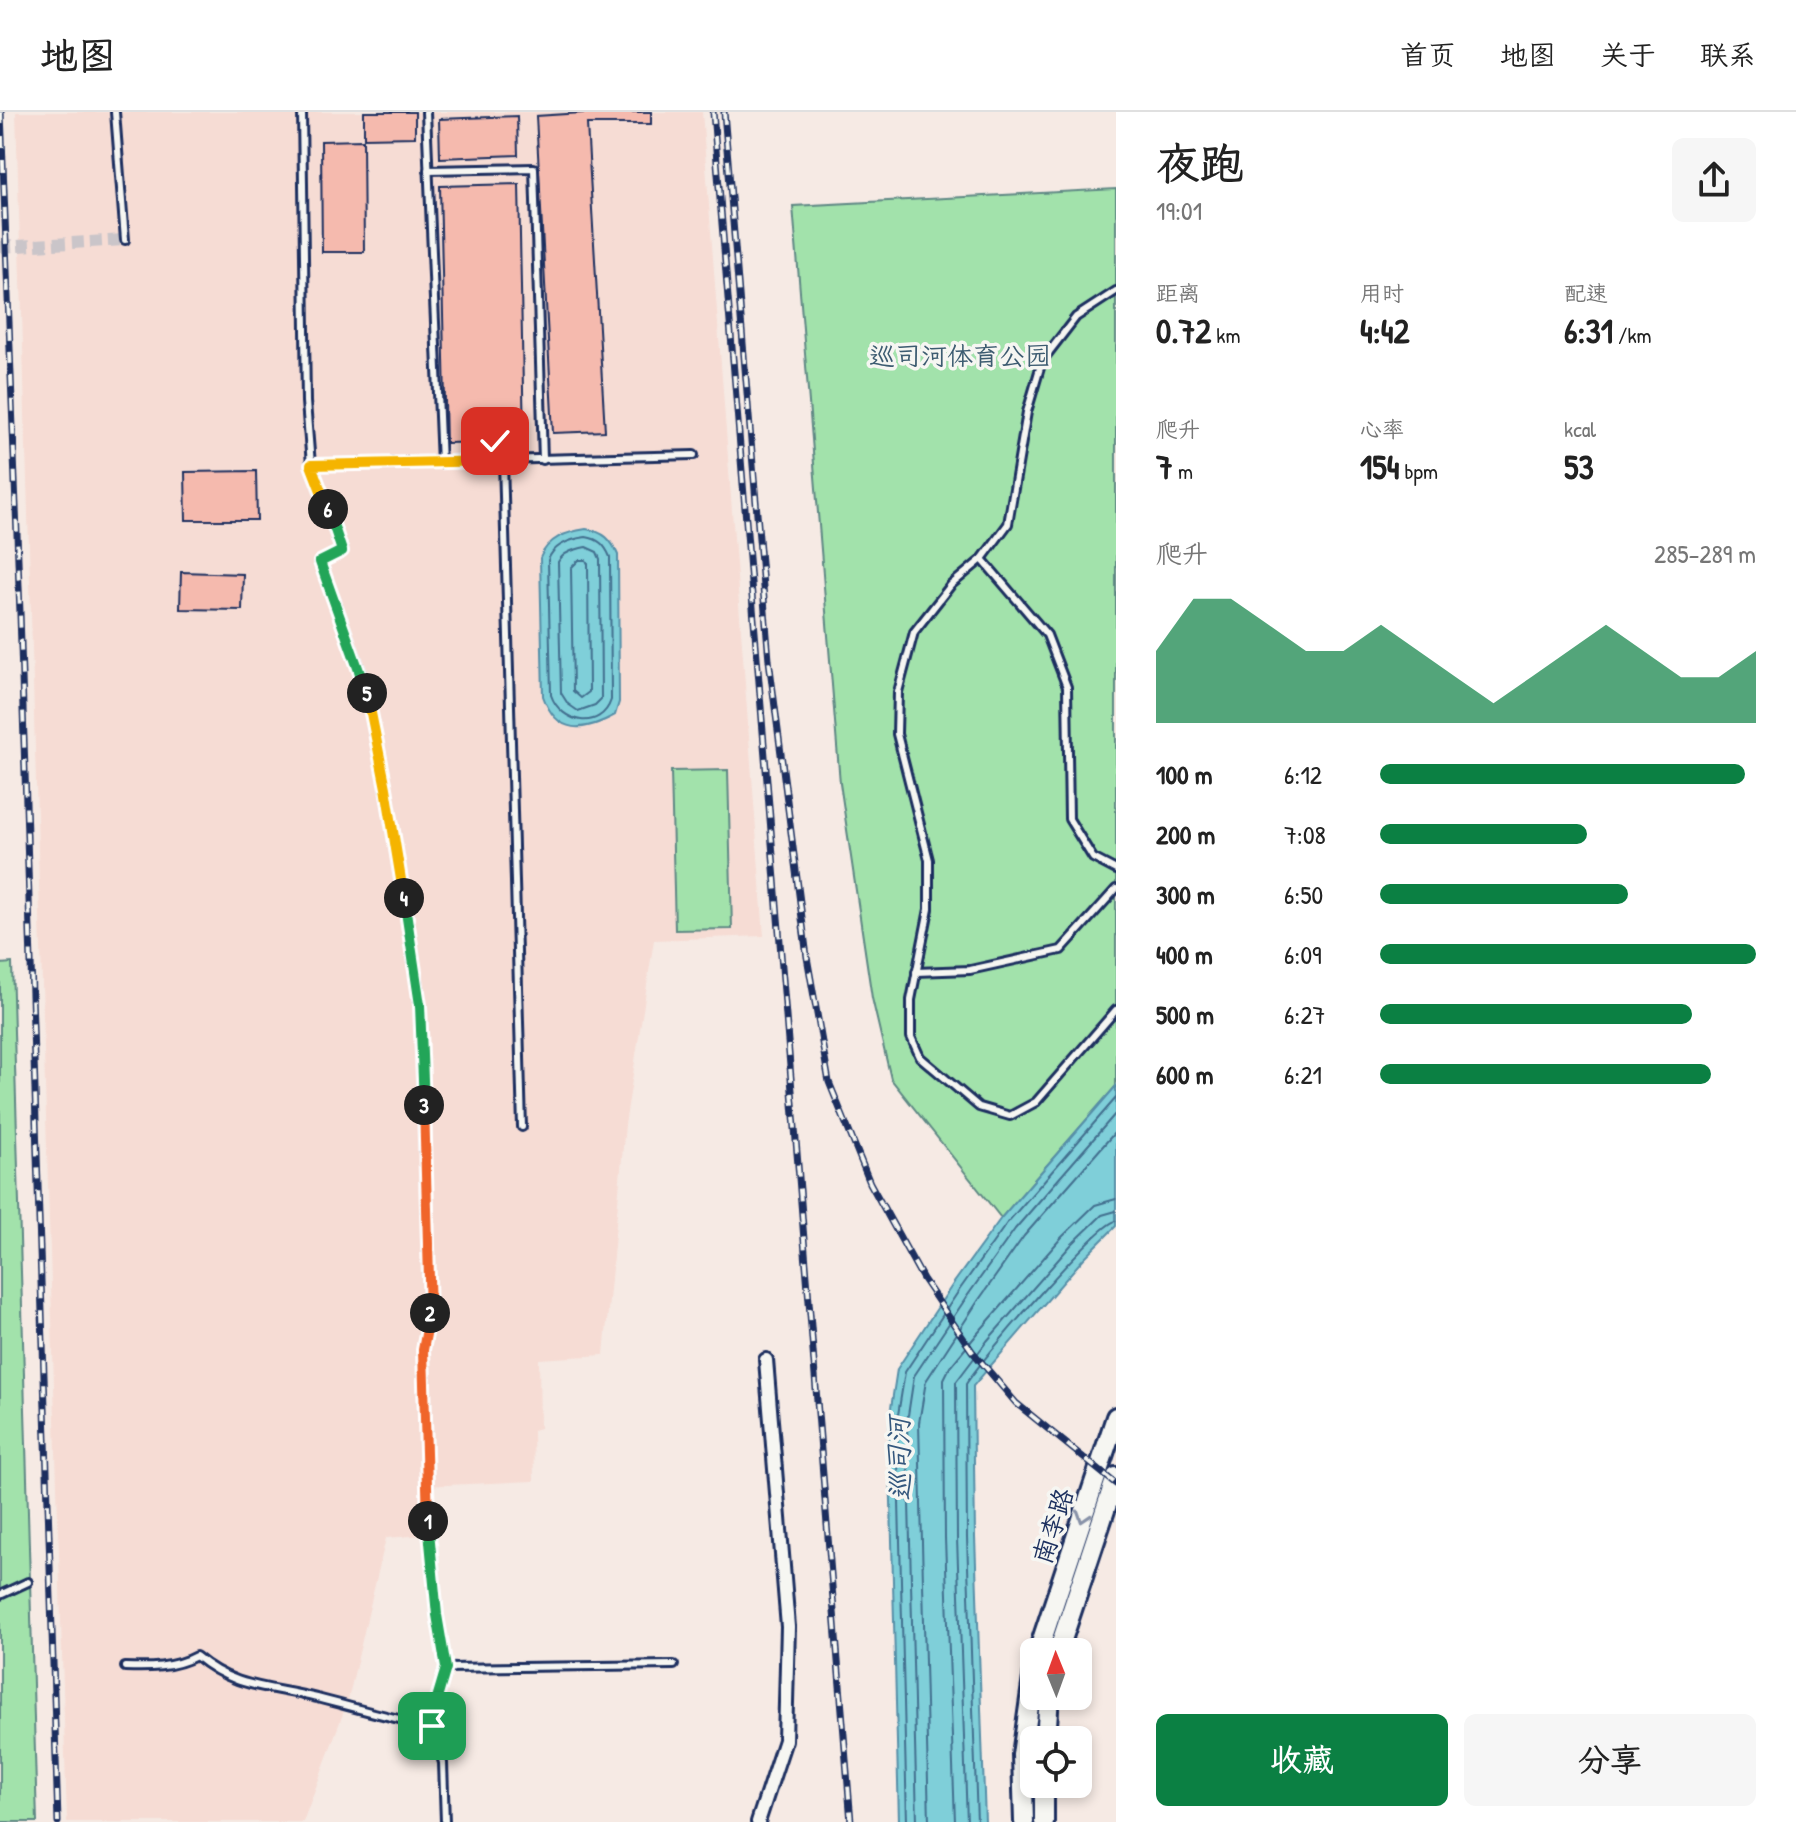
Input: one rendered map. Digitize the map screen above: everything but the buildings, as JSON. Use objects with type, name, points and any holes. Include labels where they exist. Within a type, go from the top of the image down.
[{"type":"main road","name":"南李路","points":[[1043,1638],[1116,1417]]},
{"type":"main road","name":"南李路","points":[[1063,1638],[1116,1477]]},
{"type":"main road","points":[[1024,1822],[1022,1755],[1028,1710]]},
{"type":"main road","points":[[1044,1798],[1044,1822]]},
{"type":"street","points":[[758,1822],[785,1740],[788,1627],[766,1360]]},
{"type":"lane","points":[[115,112],[125,240]]},
{"type":"lane","points":[[302,112],[306,402],[311,465],[342,551],[320,562],[365,684],[386,788],[420,1005],[430,1313],[423,1350],[428,1513],[437,1615],[446,1668],[432,1726],[443,1763],[445,1822]]},
{"type":"lane","points":[[426,112],[441,463]]},
{"type":"lane","points":[[428,170],[534,168],[543,460]]},
{"type":"lane","points":[[1116,291],[1076,317],[1042,361],[1027,412],[1008,524],[982,559],[951,585],[914,632],[898,692],[897,734],[929,860],[929,909],[911,1000],[911,1037],[920,1057],[979,1107],[1010,1116],[1036,1102],[1116,1010]]},
{"type":"lane","points":[[495,441],[499,461],[522,1127]]},
{"type":"lane","points":[[311,465],[694,455]]},
{"type":"lane","points":[[982,559],[1047,635],[1067,687],[1069,819],[1093,858],[1116,870]]},
{"type":"lane","points":[[916,972],[970,970],[1061,950],[1116,889]]},
{"type":"lane","points":[[0,1595],[28,1582]]},
{"type":"lane","points":[[125,1667],[153,1668],[196,1656],[245,1685],[317,1698],[432,1726]]},
{"type":"lane","points":[[446,1668],[674,1665]]},
{"type":"shaded area","points":[[16,112],[702,112],[764,936],[654,940],[625,1125],[604,1355],[539,1359],[540,1428],[533,1430],[534,1481],[424,1486],[424,1535],[386,1538],[348,1700],[303,1822],[67,1822]]},
{"type":"green space","name":"巡司河体育公园","points":[[1116,189],[1116,1086],[1001,1218],[891,1079],[872,998],[840,783],[793,206]]},
{"type":"green space","points":[[728,770],[732,929],[675,930],[671,771]]},
{"type":"green space","points":[[12,963],[37,1822],[0,1822],[0,964]]},
{"type":"water","points":[[586,529],[606,537],[618,555],[619,702],[615,715],[604,721],[573,727],[556,718],[543,696],[540,558],[558,537]]},
{"type":"water","name":"巡司河","points":[[1116,1086],[1116,1226],[1084,1258],[973,1386],[985,1822],[899,1822],[889,1421],[897,1369],[1001,1218]]},
{"type":"tunnel","points":[[0,247],[125,240]]},
{"type":"railway","points":[[1,112],[58,1822]]},
{"type":"railway","points":[[713,112],[851,1822]]},
{"type":"railway","points":[[724,112],[769,660],[807,957],[829,1082],[870,1183],[923,1279],[972,1351],[1016,1403],[1116,1484]]},
{"type":"route","points":[[432,1726],[446,1668],[437,1615],[428,1513],[423,1350],[430,1313],[420,1005],[386,788],[365,684],[320,562],[342,551],[311,465],[495,461],[495,441]]}]
